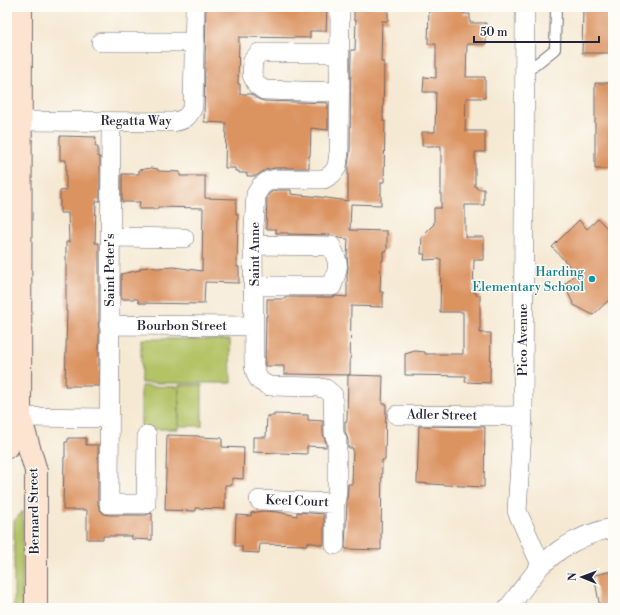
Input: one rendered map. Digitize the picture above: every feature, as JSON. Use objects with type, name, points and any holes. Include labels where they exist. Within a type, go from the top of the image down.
[{"type":"street","name":"Bernard Street","points":[[21,7],[20,417],[36,471],[36,608]]},
{"type":"street","name":"Regatta Way","points":[[20,121],[173,122],[181,120],[189,115],[193,107],[194,7]]},
{"type":"street","name":"Saint Anne","points":[[335,503],[337,492],[337,440],[334,434],[333,395],[326,389],[317,387],[269,386],[260,381],[256,374],[254,366],[253,245],[256,194],[261,186],[268,181],[276,179],[324,179],[332,174],[337,167],[339,152],[340,7]]},
{"type":"street","name":"Pico Avenue","points":[[525,7],[523,416],[517,511],[541,565]]},
{"type":"street","points":[[101,42],[194,42]]},
{"type":"street","points":[[340,53],[259,53],[253,60],[252,75],[257,86],[264,90],[340,92]]},
{"type":"street","name":"Saint Peter's","points":[[111,122],[109,504],[146,504],[147,435]]},
{"type":"street","points":[[110,237],[184,238]]},
{"type":"street","points":[[253,245],[331,246],[338,259],[338,271],[332,286],[254,286]]},
{"type":"street","name":"Bourbon Street","points":[[110,325],[254,326]]},
{"type":"street","name":"Adler Street","points":[[397,415],[523,416]]},
{"type":"street","name":"Bernard Street","points":[[7,447],[20,417]]},
{"type":"street","points":[[20,417],[109,418]]},
{"type":"street","name":"Keel Court","points":[[259,500],[335,503]]},
{"type":"street","points":[[335,503],[335,545]]},
{"type":"street","points":[[508,608],[541,565],[560,550],[580,538],[601,530],[613,528]]},
{"type":"lane","points":[[525,73],[555,48],[556,7]]},
{"type":"green space","points":[[141,339],[230,339],[231,383],[141,383]]},
{"type":"green space","points":[[179,385],[202,385],[202,426],[179,426],[179,389],[178,429],[141,429],[141,386],[179,387]]},
{"type":"green space","points":[[23,511],[22,608],[14,608],[14,521]]},
{"type":"building","points":[[206,7],[327,7],[326,31],[310,31],[310,38],[239,37],[238,84],[240,84],[240,94],[251,94],[264,101],[328,103],[328,130],[311,128],[309,168],[274,168],[265,170],[256,176],[247,176],[247,173],[239,173],[239,171],[235,171],[235,168],[225,168],[226,123],[204,122]]},
{"type":"building","points":[[354,7],[388,7],[388,21],[382,21],[381,62],[384,62],[383,121],[385,121],[384,182],[381,182],[381,205],[351,204],[350,230],[387,231],[387,251],[383,251],[383,261],[381,261],[380,292],[383,292],[383,307],[351,306],[350,375],[284,374],[284,366],[265,366],[267,299],[285,299],[285,297],[347,297],[348,239],[331,235],[276,233],[276,229],[266,229],[267,197],[273,191],[291,190],[291,194],[348,201],[351,50],[355,50],[356,20],[354,20]]},
{"type":"building","points":[[429,7],[464,7],[464,14],[470,14],[470,23],[486,23],[486,44],[467,44],[466,77],[485,77],[485,98],[466,98],[465,131],[485,131],[485,152],[475,152],[475,187],[477,187],[477,189],[484,189],[484,205],[465,205],[465,237],[484,237],[484,260],[474,260],[473,292],[476,292],[476,295],[480,295],[480,333],[491,333],[490,383],[465,382],[466,376],[405,375],[405,354],[415,351],[425,352],[425,354],[463,354],[463,312],[440,312],[441,259],[424,260],[425,254],[421,254],[422,236],[434,224],[434,208],[441,208],[441,146],[422,146],[422,132],[435,132],[436,92],[423,92],[424,77],[436,78],[436,44],[428,44]]},
{"type":"building","points":[[583,7],[613,7],[613,53],[582,53]]},
{"type":"building","points":[[595,83],[613,83],[613,165],[610,165],[609,169],[595,169]]},
{"type":"building","points":[[60,136],[96,137],[95,147],[98,147],[98,157],[100,157],[100,201],[96,201],[95,243],[99,243],[99,386],[65,386],[67,311],[66,242],[69,242],[68,213],[60,213],[60,191],[66,190],[66,160],[60,160]]},
{"type":"building","points":[[151,168],[158,169],[158,171],[180,172],[180,176],[205,176],[205,198],[236,199],[236,214],[238,214],[237,267],[239,267],[239,283],[205,282],[204,304],[139,303],[138,299],[121,299],[121,274],[140,270],[140,268],[149,267],[174,267],[202,271],[203,208],[158,207],[158,209],[139,209],[140,202],[122,202],[122,174],[139,174],[139,170]]},
{"type":"building","points":[[598,219],[613,234],[613,296],[593,315],[574,305],[564,285],[576,273],[552,247],[579,220],[587,229]]},
{"type":"building","points":[[348,375],[383,376],[382,404],[386,404],[385,460],[382,460],[381,550],[345,548],[348,484],[352,484],[353,448],[348,448],[348,440],[345,431],[345,421],[347,421]]},
{"type":"building","points":[[274,414],[308,415],[308,420],[323,421],[323,434],[326,447],[307,446],[307,454],[253,452],[253,437],[266,437],[267,416],[274,416]]},
{"type":"building","points":[[419,426],[485,427],[484,487],[417,483]]},
{"type":"building","points":[[167,435],[222,438],[222,447],[244,448],[243,479],[232,478],[232,485],[225,485],[225,509],[196,508],[196,511],[165,510]]},
{"type":"building","points":[[68,438],[86,438],[86,445],[98,445],[98,504],[100,510],[104,514],[109,515],[146,515],[152,513],[152,540],[132,539],[132,536],[103,536],[103,539],[87,539],[87,510],[63,510],[65,442],[68,442]]},
{"type":"building","points":[[263,511],[297,516],[297,512],[324,514],[324,545],[307,542],[307,545],[260,544],[259,553],[242,552],[242,546],[235,546],[236,515],[251,516],[251,513]]},
{"type":"building","points":[[613,571],[613,608],[600,608],[594,575]]},
{"type":"place","name":"Harding Elementary School","points":[[592,279]]}]
